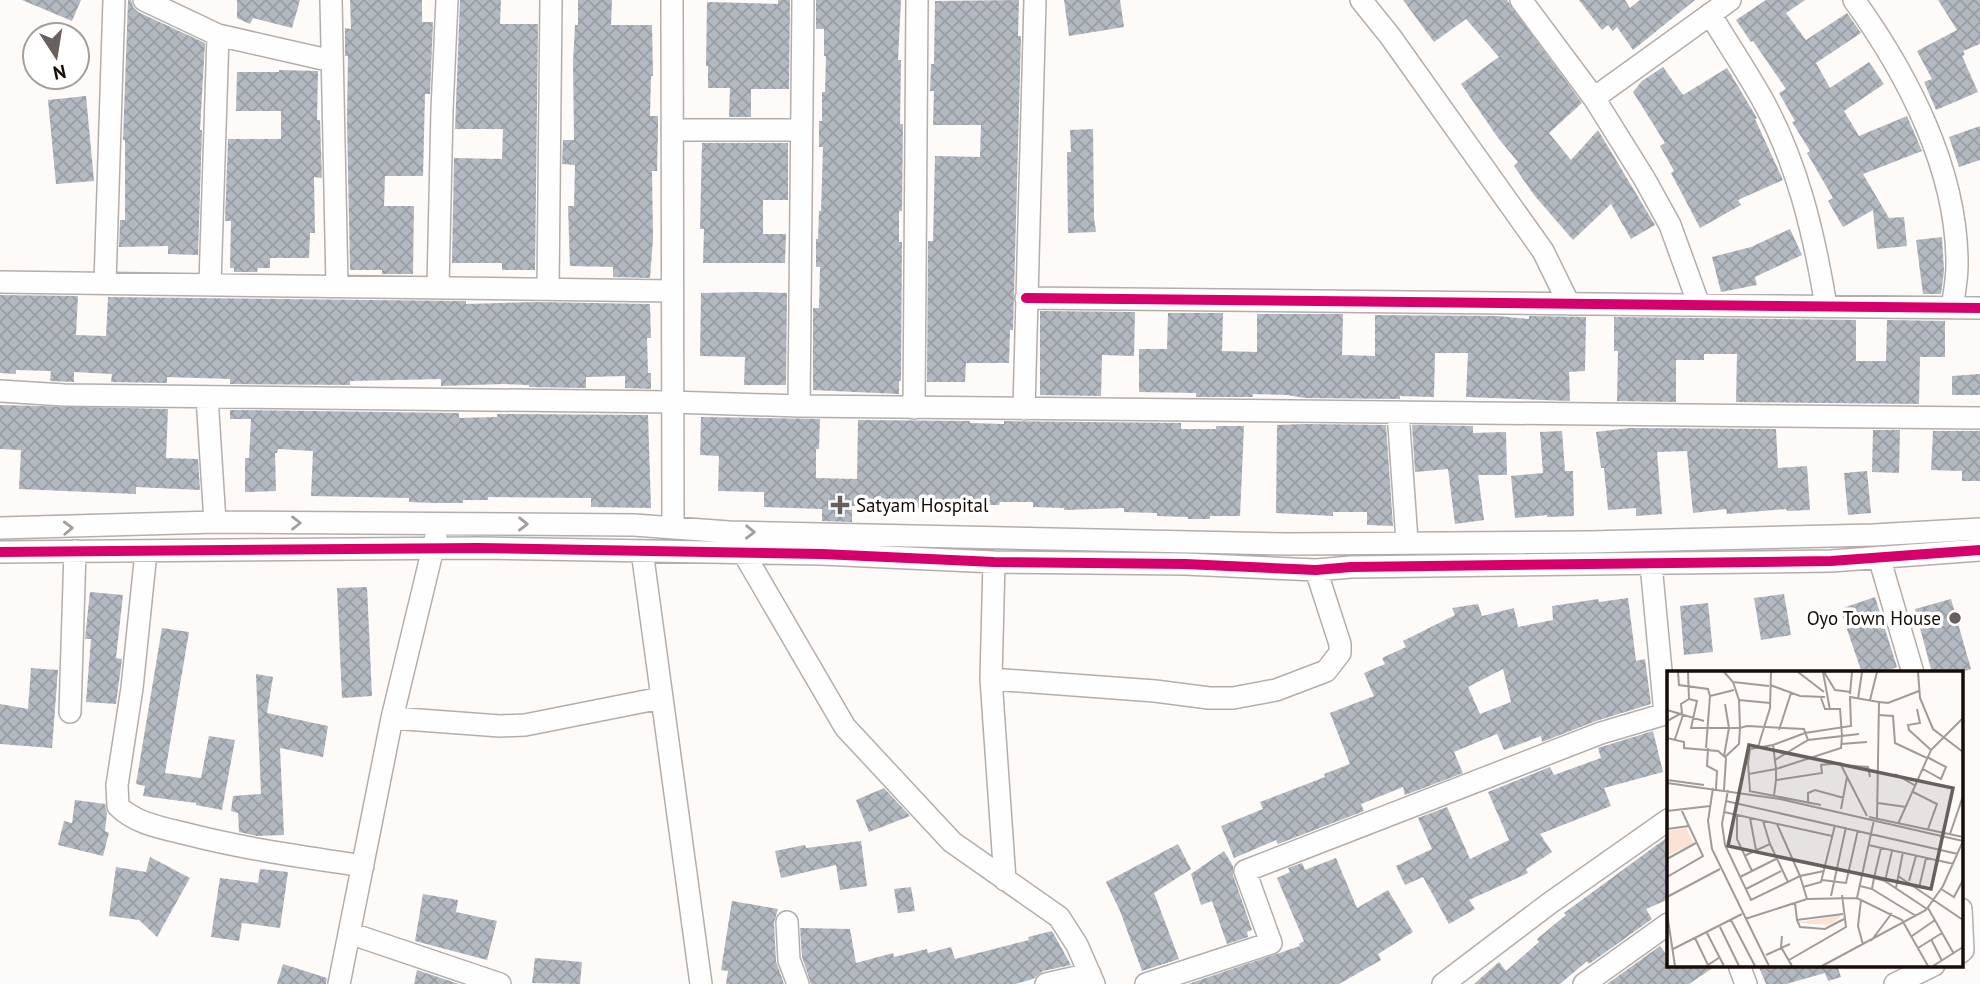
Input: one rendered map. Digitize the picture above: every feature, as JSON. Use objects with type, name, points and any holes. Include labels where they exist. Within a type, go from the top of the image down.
[{"type":"street","points":[[105,283],[114,0]]},
{"type":"street","points":[[144,0],[218,35],[332,61]]},
{"type":"street","points":[[331,0],[337,286]]},
{"type":"street","points":[[438,288],[447,0]]},
{"type":"street","points":[[548,289],[551,0]]},
{"type":"street","points":[[672,0],[673,526]]},
{"type":"street","points":[[799,407],[803,0]]},
{"type":"street","points":[[914,408],[918,0]]},
{"type":"street","points":[[1024,409],[1035,0]]},
{"type":"street","points":[[1361,0],[1390,36],[1543,251],[1569,304]]},
{"type":"street","points":[[1521,0],[1594,98],[1644,178],[1670,225],[1699,305]]},
{"type":"street","points":[[1594,98],[1730,0]]},
{"type":"street","points":[[1854,0],[1877,32],[1904,81],[1943,172],[1954,219],[1957,266],[1952,308]]},
{"type":"street","points":[[1710,14],[1761,98],[1796,178],[1814,238],[1826,306]]},
{"type":"street","points":[[210,284],[218,35]]},
{"type":"street","points":[[672,130],[801,130]]},
{"type":"street","points":[[0,282],[671,291]]},
{"type":"street","points":[[1026,298],[1980,308]]},
{"type":"street","points":[[0,391],[64,395],[671,402],[799,407],[1980,418]]},
{"type":"street","points":[[207,397],[215,522]]},
{"type":"street","points":[[1398,412],[1407,541]]},
{"type":"street","points":[[0,528],[215,522],[438,523],[673,526],[729,532],[1287,544],[1873,536],[1980,529]]},
{"type":"street","points":[[340,984],[392,718],[438,523]]},
{"type":"street","points":[[1589,541],[1589,565]]},
{"type":"street","points":[[0,552],[434,548],[743,552],[994,562],[1185,564],[1316,570],[1351,566],[1831,561],[1980,550]]},
{"type":"street","points":[[70,712],[75,551]]},
{"type":"street","points":[[642,551],[701,984]]},
{"type":"street","points":[[146,552],[132,688],[117,785],[118,806],[127,815],[153,825],[220,842],[362,866]]},
{"type":"street","points":[[743,552],[845,727],[952,842],[1059,917],[1077,945],[1092,979],[1046,984]]},
{"type":"street","points":[[1879,558],[1912,671]]},
{"type":"street","points":[[994,562],[991,680],[1005,880]]},
{"type":"street","points":[[1146,984],[1271,943],[1245,871],[1601,733],[1667,723],[1651,564]]},
{"type":"street","points":[[991,680],[1156,691],[1209,698],[1233,698],[1276,690],[1326,671],[1340,653],[1340,644],[1316,570]]},
{"type":"street","points":[[392,718],[500,726],[525,725],[660,698]]},
{"type":"street","points":[[1443,984],[1550,903],[1667,821]]},
{"type":"street","points":[[787,922],[789,960],[797,984]]},
{"type":"street","points":[[1584,984],[1667,924]]},
{"type":"street","points":[[1962,930],[1962,951]]},
{"type":"street","points":[[349,933],[500,984]]},
{"type":"street","points":[[1741,967],[1746,984]]},
{"type":"street","points":[[1895,984],[1930,967]]},
{"type":"building","points":[[22,0],[81,0],[72,21]]},
{"type":"building","points":[[128,0],[131,0],[138,12],[205,43],[200,130],[198,255],[168,254],[168,246],[119,247],[120,220],[125,220],[123,140]]},
{"type":"building","points":[[237,0],[300,0],[292,28],[253,18],[250,24],[237,18]]},
{"type":"building","points":[[350,0],[422,0],[422,22],[433,22],[430,94],[425,94],[423,176],[385,176],[384,206],[414,206],[413,274],[350,270],[348,56],[345,56],[345,28],[351,29]]},
{"type":"building","points":[[460,0],[501,0],[500,24],[538,24],[535,270],[502,270],[502,263],[452,263],[454,158],[502,159],[503,129],[455,129]]},
{"type":"building","points":[[578,0],[612,0],[611,25],[652,25],[653,76],[650,116],[658,116],[658,133],[657,171],[652,171],[653,239],[650,278],[613,277],[613,267],[570,266],[568,206],[574,206],[575,165],[562,164],[563,140],[574,140],[573,62]]},
{"type":"building","points":[[778,0],[790,0],[789,89],[751,89],[751,117],[729,117],[730,88],[708,88],[707,2],[778,4]]},
{"type":"building","points":[[816,0],[901,0],[898,60],[901,60],[900,124],[903,124],[902,211],[899,211],[899,242],[902,242],[899,394],[813,390],[813,308],[819,308],[820,267],[816,267],[816,239],[821,211],[823,147],[819,147],[819,121],[822,121],[826,56],[824,29],[816,29]]},
{"type":"building","points":[[1019,0],[1018,36],[1021,36],[1013,330],[1010,330],[1009,363],[966,363],[965,382],[927,382],[928,241],[933,241],[935,156],[980,157],[981,125],[933,125],[934,91],[930,91],[931,64],[934,64],[935,1]]},
{"type":"building","points":[[1064,0],[1120,0],[1124,27],[1069,36]]},
{"type":"building","points":[[1403,0],[1507,0],[1582,103],[1549,133],[1571,160],[1598,130],[1655,225],[1631,239],[1611,204],[1573,240],[1534,195],[1514,166],[1518,162],[1461,84],[1499,57],[1466,19],[1434,42]]},
{"type":"building","points":[[1579,0],[1625,0],[1630,8],[1640,0],[1695,0],[1633,50],[1617,27],[1613,31],[1608,25],[1602,30]]},
{"type":"building","points":[[1766,0],[1805,0],[1786,13],[1806,40],[1847,13],[1861,33],[1816,63],[1830,88],[1869,62],[1884,84],[1844,111],[1859,136],[1907,116],[1922,151],[1863,174],[1889,218],[1904,217],[1907,246],[1877,249],[1873,210],[1843,227],[1828,201],[1833,198],[1807,153],[1810,151],[1792,122],[1795,121],[1779,93],[1786,89],[1736,20]]},
{"type":"building","points":[[1938,0],[1980,0],[1980,44],[1963,51],[1965,55],[1962,56],[1978,92],[1936,110],[1924,82],[1932,79],[1917,51],[1957,30]]},
{"type":"building","points":[[1663,67],[1683,95],[1727,68],[1757,118],[1755,119],[1783,180],[1738,200],[1741,205],[1700,228],[1671,173],[1674,171],[1660,146],[1665,143],[1633,92],[1642,81]]},
{"type":"building","points":[[318,71],[317,120],[320,120],[322,178],[314,177],[315,233],[310,233],[309,258],[270,258],[270,268],[258,268],[257,272],[234,272],[234,268],[230,268],[231,221],[225,221],[228,139],[281,139],[281,111],[236,111],[237,72]]},
{"type":"building","points":[[86,96],[94,181],[56,184],[48,100]]},
{"type":"building","points":[[1980,126],[1980,160],[1959,167],[1949,137]]},
{"type":"building","points":[[1093,129],[1096,232],[1068,233],[1067,152],[1071,152],[1070,130]]},
{"type":"building","points":[[702,143],[788,143],[788,200],[763,200],[763,234],[786,234],[785,263],[703,263],[704,229],[700,229]]},
{"type":"building","points":[[1790,229],[1802,255],[1755,277],[1757,285],[1721,292],[1712,257],[1751,247]]},
{"type":"building","points":[[1942,237],[1944,271],[1941,294],[1923,294],[1916,240]]},
{"type":"building","points":[[701,293],[787,293],[786,385],[744,385],[745,357],[700,356]]},
{"type":"building","points":[[0,295],[78,296],[76,335],[106,336],[108,297],[466,301],[466,304],[650,304],[651,338],[647,338],[651,389],[625,388],[625,376],[586,377],[586,388],[503,384],[441,386],[441,379],[350,381],[350,385],[230,384],[230,379],[167,377],[167,383],[111,382],[112,374],[74,372],[74,382],[50,381],[51,371],[16,370],[16,374],[0,373]]},
{"type":"building","points":[[1040,311],[1135,312],[1134,356],[1102,355],[1101,396],[1040,395]]},
{"type":"building","points":[[1168,313],[1223,313],[1222,351],[1257,352],[1257,314],[1343,314],[1342,355],[1375,356],[1375,315],[1498,316],[1529,319],[1529,316],[1586,317],[1585,371],[1569,372],[1570,401],[1466,397],[1468,353],[1435,353],[1434,397],[1305,398],[1253,394],[1253,397],[1196,397],[1196,393],[1139,392],[1139,349],[1167,349]]},
{"type":"building","points":[[1614,317],[1856,320],[1856,361],[1886,361],[1887,320],[1945,321],[1945,357],[1920,357],[1919,404],[1736,402],[1737,354],[1704,354],[1704,360],[1676,360],[1676,402],[1617,401],[1618,351],[1614,351]]},
{"type":"building","points":[[1980,374],[1980,395],[1952,395],[1952,376]]},
{"type":"building","points":[[0,405],[168,409],[166,458],[198,459],[200,490],[136,487],[136,494],[19,489],[21,450],[0,449]]},
{"type":"building","points":[[230,410],[459,413],[459,418],[497,417],[497,414],[648,415],[651,508],[591,507],[591,498],[488,497],[488,500],[463,500],[463,503],[436,503],[409,502],[409,498],[311,496],[313,451],[278,449],[275,453],[276,491],[245,492],[245,458],[249,458],[251,419],[230,419]]},
{"type":"building","points":[[701,417],[820,419],[816,478],[857,479],[858,420],[1004,424],[1004,421],[1181,423],[1181,429],[1244,426],[1240,516],[1188,519],[1157,516],[1157,513],[1124,512],[1124,508],[1064,510],[1033,507],[1033,502],[1000,502],[999,505],[970,505],[970,514],[950,513],[950,509],[912,508],[912,513],[885,512],[885,507],[852,506],[852,522],[822,521],[822,509],[764,507],[764,492],[718,491],[719,456],[700,455]]},
{"type":"building","points":[[1277,425],[1386,425],[1393,526],[1367,525],[1367,512],[1333,512],[1333,516],[1276,513]]},
{"type":"building","points":[[1412,425],[1473,426],[1473,433],[1506,432],[1507,475],[1478,475],[1484,520],[1455,524],[1448,469],[1415,472]]},
{"type":"building","points":[[1630,428],[1776,429],[1778,468],[1807,466],[1810,510],[1786,509],[1727,514],[1726,509],[1693,513],[1687,451],[1657,452],[1662,514],[1636,516],[1636,508],[1608,510],[1604,468],[1601,468],[1596,432]]},
{"type":"building","points":[[1873,430],[1900,430],[1899,473],[1872,472]]},
{"type":"building","points":[[1562,431],[1565,471],[1573,471],[1574,516],[1515,518],[1511,476],[1543,473],[1540,432]]},
{"type":"building","points":[[1933,431],[1980,431],[1980,481],[1962,481],[1962,471],[1931,470]]},
{"type":"building","points":[[1867,471],[1871,513],[1848,515],[1844,473]]},
{"type":"building","points":[[367,587],[372,696],[342,698],[337,588]]},
{"type":"building","points":[[90,592],[123,595],[116,658],[122,659],[116,704],[86,702],[91,639],[85,639]]},
{"type":"building","points":[[1784,594],[1791,635],[1761,640],[1754,598]]},
{"type":"building","points":[[1875,597],[1897,667],[1886,671],[1861,671],[1840,609]]},
{"type":"building","points":[[1628,598],[1636,661],[1645,659],[1651,704],[1542,742],[1541,736],[1504,750],[1497,734],[1454,752],[1463,773],[1405,795],[1403,787],[1361,804],[1364,811],[1278,844],[1276,840],[1234,858],[1221,826],[1263,809],[1260,802],[1325,777],[1324,774],[1350,764],[1330,713],[1374,696],[1364,673],[1385,664],[1382,658],[1406,647],[1403,641],[1455,615],[1452,608],[1478,604],[1482,616],[1514,608],[1518,627],[1553,620],[1552,606],[1598,599],[1599,602]],"holes":[[[1503,669],[1511,702],[1480,714],[1468,687]]]},
{"type":"building","points":[[1951,599],[1971,669],[1962,672],[1931,671],[1915,609]]},
{"type":"building","points":[[1708,603],[1713,652],[1684,655],[1680,606]]},
{"type":"building","points":[[162,628],[189,632],[165,773],[201,778],[209,736],[235,740],[222,810],[196,803],[143,796],[145,786],[136,784]]},
{"type":"building","points":[[31,668],[58,670],[52,748],[0,744],[0,704],[28,709]]},
{"type":"building","points":[[256,674],[273,677],[267,713],[328,726],[323,757],[280,748],[284,835],[257,836],[239,832],[238,813],[231,811],[233,796],[261,794]]},
{"type":"building","points":[[1653,731],[1663,772],[1604,788],[1611,806],[1540,834],[1552,852],[1526,869],[1528,873],[1469,900],[1475,909],[1449,924],[1423,877],[1405,885],[1396,866],[1432,849],[1418,818],[1447,807],[1470,859],[1509,840],[1488,792],[1550,767],[1554,775],[1601,758],[1598,748]]},
{"type":"building","points":[[884,788],[910,816],[869,832],[856,800]]},
{"type":"building","points":[[75,800],[105,804],[105,831],[109,833],[103,856],[58,845],[64,821],[72,823]]},
{"type":"building","points":[[1667,837],[1667,900],[1646,909],[1652,919],[1589,964],[1587,961],[1560,984],[1474,984],[1499,962],[1506,971],[1539,942],[1537,939],[1566,915],[1564,913]]},
{"type":"building","points":[[861,841],[867,886],[840,890],[836,865],[781,878],[775,851],[805,845],[806,848]]},
{"type":"building","points":[[1178,844],[1191,869],[1154,893],[1179,959],[1142,971],[1120,911],[1106,882]]},
{"type":"building","points":[[1224,851],[1233,866],[1233,875],[1252,930],[1247,932],[1248,937],[1227,944],[1212,901],[1201,905],[1191,874]]},
{"type":"building","points":[[150,857],[190,878],[157,937],[139,920],[109,916],[116,867],[146,872]]},
{"type":"building","points":[[1336,858],[1357,908],[1388,890],[1413,932],[1378,954],[1381,960],[1339,984],[1188,984],[1300,946],[1304,941],[1277,878],[1290,872],[1288,868],[1302,863],[1305,870]]},
{"type":"building","points":[[260,869],[288,872],[280,928],[242,923],[239,941],[211,937],[220,878],[258,883]]},
{"type":"building","points":[[911,887],[915,911],[898,913],[894,889]]},
{"type":"building","points":[[423,894],[458,900],[456,912],[497,921],[487,960],[415,941]]},
{"type":"building","points":[[732,901],[778,909],[774,923],[776,961],[784,984],[726,984],[728,971],[721,970]]},
{"type":"building","points":[[800,928],[850,929],[856,963],[893,953],[894,957],[927,949],[928,953],[951,947],[955,959],[1029,940],[1028,937],[1052,931],[1071,965],[1043,971],[1033,979],[1015,984],[811,984],[802,957]]},
{"type":"building","points":[[1660,946],[1667,955],[1667,967],[1714,967],[1689,984],[1607,984]]},
{"type":"building","points":[[535,958],[582,962],[580,984],[532,983]]},
{"type":"building","points":[[283,964],[327,978],[326,984],[277,984]]},
{"type":"building","points":[[1759,967],[1838,967],[1841,977],[1828,981],[1825,973],[1786,984],[1766,984]]},
{"type":"building","points":[[417,970],[459,984],[414,984]]},
{"type":"cycle path","points":[[1026,298],[1980,308]]},
{"type":"cycle path","points":[[0,552],[478,548],[822,554],[994,562],[1185,564],[1316,570],[1351,567],[1831,561],[1980,550]]},
{"type":"place","name":"Satyam Hospital","points":[[840,505]]},
{"type":"place","name":"Oyo Town House","points":[[1955,618]]}]
